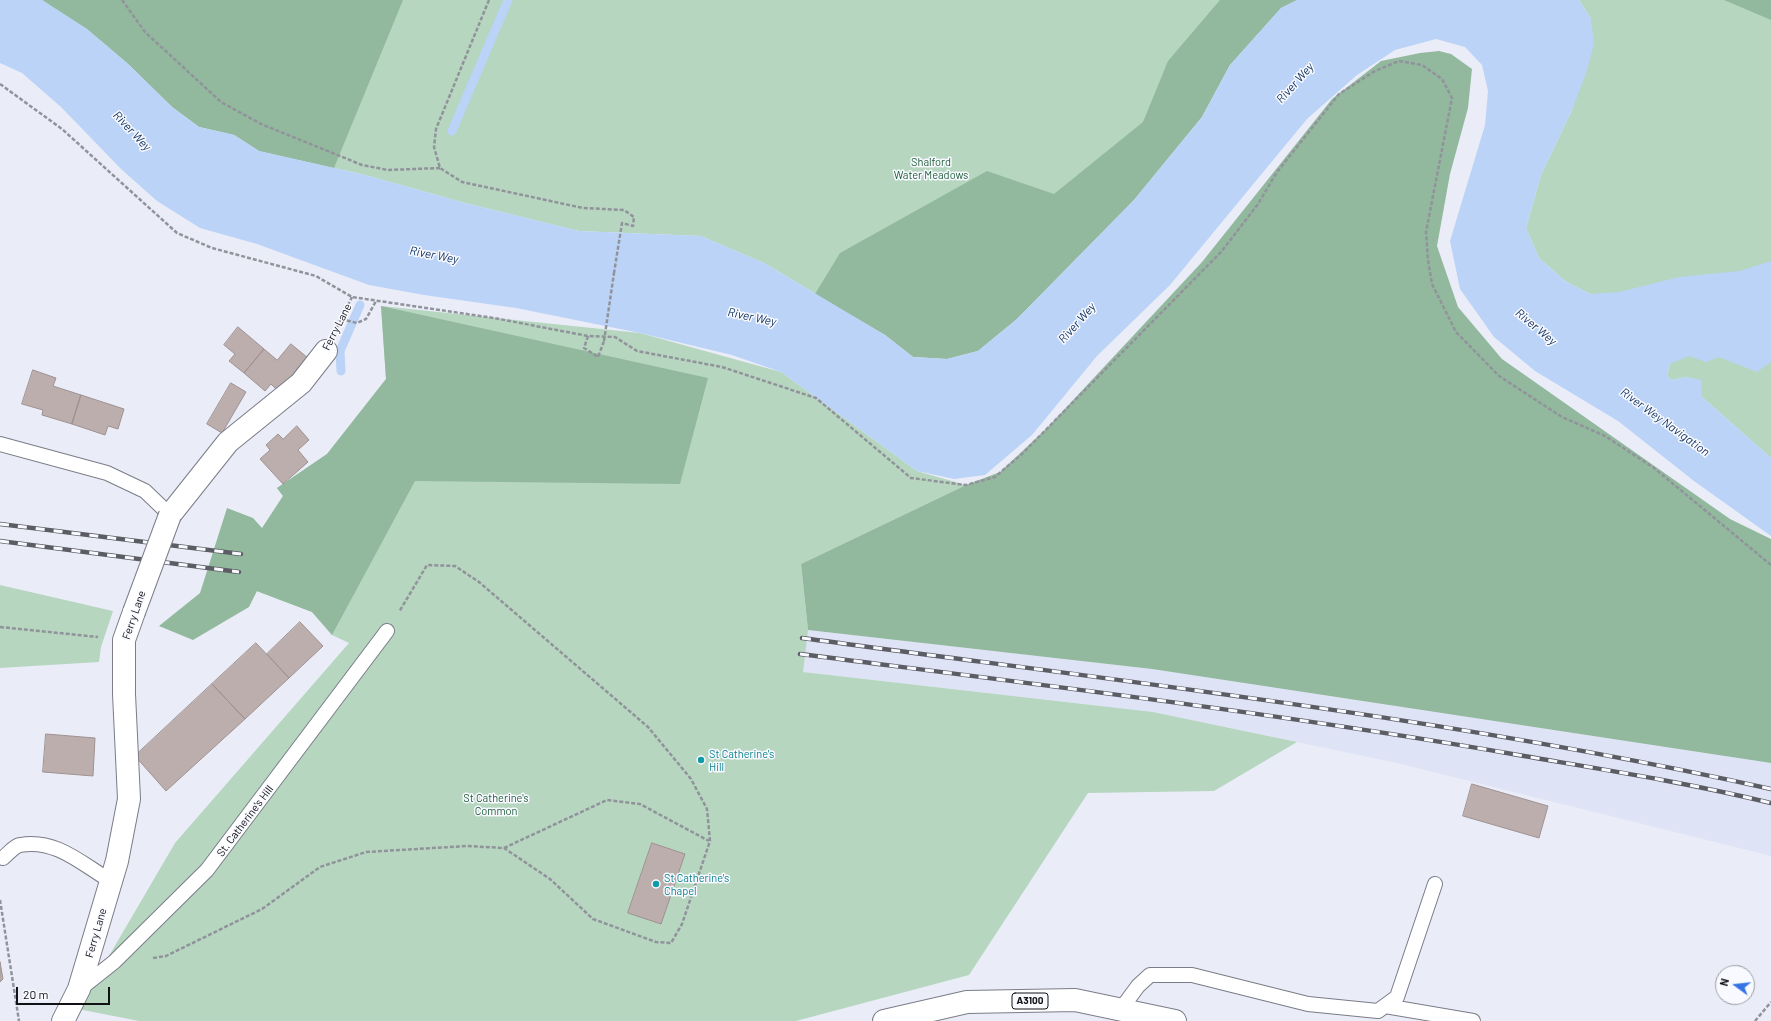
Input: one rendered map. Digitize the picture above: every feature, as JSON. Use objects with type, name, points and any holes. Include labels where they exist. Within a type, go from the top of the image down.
[{"type":"street","name":"Ferry Lane","points":[[63,1021],[79,989],[117,861],[129,799],[124,694],[124,640],[170,515],[228,442],[301,383],[326,351]]},
{"type":"street","name":"A3100","points":[[884,1021],[967,1002],[1075,1000],[1176,1021]]},
{"type":"lane","points":[[0,444],[107,473],[145,491],[170,515]]},
{"type":"lane","name":"St. Catherine's Hill","points":[[79,989],[114,962],[207,870],[387,631]]},
{"type":"lane","points":[[3,858],[19,845],[40,845],[65,851],[111,881]]},
{"type":"lane","points":[[1121,1009],[1138,986],[1150,975],[1192,975],[1308,1004],[1378,1011],[1398,997],[1435,884]]},
{"type":"lane","points":[[1385,1006],[1473,1021]]},
{"type":"path","points":[[122,0],[145,32],[221,102],[261,124],[362,165],[388,170],[440,168],[462,182],[583,208],[624,210],[634,217],[633,226],[622,223],[604,341],[598,357],[584,348],[588,336]]},
{"type":"path","points":[[440,168],[434,147],[436,129],[489,0]]},
{"type":"path","points":[[0,84],[62,129],[177,233],[212,248],[316,276],[352,297],[494,318],[588,336],[615,337],[637,350],[722,367],[816,398],[911,478],[966,484],[995,477],[1049,428],[1221,252],[1258,204],[1277,172],[1339,94],[1375,71],[1399,61],[1422,66],[1442,79],[1452,98],[1426,232],[1428,260],[1432,284],[1456,332],[1499,376],[1562,417],[1605,436],[1654,468],[1771,565]]},
{"type":"path","name":"Ferry Lane","points":[[326,351],[352,297]]},
{"type":"path","points":[[341,319],[357,323],[366,319],[376,301]]},
{"type":"path","points":[[387,631],[427,565],[455,566],[479,582],[515,611],[648,727],[691,779],[707,809],[710,841],[682,924],[671,943],[656,942],[593,919],[550,879],[504,848]]},
{"type":"path","points":[[0,627],[124,640]]},
{"type":"path","points":[[114,962],[166,956],[262,909],[320,867],[366,852],[467,846],[504,848],[607,800],[640,804],[710,841]]},
{"type":"path","points":[[0,900],[19,1021]]},
{"type":"path","points":[[1755,1021],[1771,1002]]},
{"type":"shaded area","points":[[808,630],[1152,669],[1771,763],[1771,856],[1397,763],[1153,712],[803,672],[802,638]]},
{"type":"green space","name":"Shalford Water Meadows","points":[[42,0],[1297,0],[1281,8],[1230,65],[885,335],[764,263],[701,236],[579,231],[465,203],[365,175],[259,151]]},
{"type":"green space","points":[[42,0],[403,0],[334,168],[259,151],[234,135],[199,127],[172,107],[128,64],[87,29]]},
{"type":"green space","points":[[1220,0],[1297,0],[1281,8],[1230,65],[1202,117],[1134,200],[1017,319],[978,351],[947,359],[913,357],[885,335],[815,294],[840,253],[987,171],[1054,194],[1143,122],[1168,61]]},
{"type":"green space","points":[[1579,0],[1771,0],[1771,458],[1702,397],[1687,377],[1672,380],[1667,376],[1670,364],[1590,294],[1565,281],[1539,258],[1526,228],[1541,175],[1572,110],[1591,19]]},
{"type":"green space","points":[[1724,0],[1771,0],[1771,20]]},
{"type":"green space","points":[[1439,51],[1451,54],[1472,69],[1468,108],[1450,174],[1437,246],[1458,307],[1502,359],[1730,519],[1771,539],[1771,763],[1152,669],[808,630],[801,564],[966,485],[1000,472],[1047,428],[1202,262],[1332,99],[1381,61],[1420,53]]},
{"type":"green space","name":"St Catherine's Common","points":[[381,306],[640,333],[781,372],[917,471],[966,485],[801,564],[808,630],[803,672],[1153,712],[1297,742],[1214,791],[1088,793],[969,975],[796,1021],[139,1021],[78,1009],[175,843],[349,643],[332,635],[312,612],[256,591],[262,529],[283,496],[277,488],[327,454],[386,379]]},
{"type":"green space","points":[[381,306],[708,378],[680,484],[415,481],[332,635],[312,612],[257,591],[249,607],[193,640],[159,626],[200,593],[227,508],[253,518],[262,528],[283,496],[277,488],[327,454],[386,379]]},
{"type":"green space","points":[[0,585],[113,611],[101,647],[99,662],[0,668]]},
{"type":"water","points":[[0,0],[42,0],[87,29],[128,64],[172,107],[199,127],[234,135],[259,151],[365,175],[465,203],[579,231],[701,236],[764,263],[885,335],[913,357],[947,359],[978,351],[1017,319],[1134,200],[1202,117],[1230,65],[1281,8],[1297,0],[1579,0],[1591,19],[1594,45],[1585,76],[1572,110],[1541,175],[1526,228],[1539,258],[1565,281],[1590,294],[1619,292],[1679,277],[1740,271],[1771,261],[1771,362],[1757,372],[1719,357],[1706,362],[1689,356],[1670,364],[1667,376],[1672,380],[1687,377],[1701,380],[1702,397],[1771,458],[1771,536],[1694,481],[1618,421],[1535,371],[1494,337],[1460,289],[1450,241],[1485,125],[1488,91],[1482,65],[1465,47],[1436,39],[1395,50],[1357,75],[1307,119],[1170,285],[1097,356],[1032,435],[985,475],[954,479],[917,471],[781,372],[732,355],[640,333],[516,308],[424,295],[369,285],[257,244],[200,228],[157,201],[121,169],[61,107],[22,73],[0,63]]},
{"type":"building","points":[[238,327],[264,349],[244,373],[229,361],[235,354],[224,345]]},
{"type":"building","points":[[291,344],[308,358],[279,392],[271,384],[265,391],[244,373],[264,349],[277,360]]},
{"type":"building","points":[[33,370],[56,378],[53,386],[81,395],[72,424],[42,415],[43,410],[22,404]]},
{"type":"building","points":[[231,383],[246,392],[222,433],[207,424]]},
{"type":"building","points":[[81,395],[124,409],[118,429],[108,426],[105,435],[72,424]]},
{"type":"building","points":[[297,426],[309,440],[298,450],[308,462],[283,484],[260,459],[270,450],[266,445],[278,434],[283,439]]},
{"type":"building","points":[[300,622],[323,646],[289,678],[267,654]]},
{"type":"building","points":[[256,643],[289,678],[245,719],[212,684]]},
{"type":"building","points":[[212,684],[245,719],[166,791],[135,756]]},
{"type":"building","points":[[46,734],[95,738],[93,776],[43,772]]},
{"type":"building","points":[[1472,784],[1548,806],[1539,838],[1463,816]]},
{"type":"building","name":"St Catherine's Chapel","points":[[652,843],[685,854],[661,924],[628,913]]},
{"type":"building","points":[[0,962],[3,979],[0,982]]},
{"type":"waterway","points":[[452,131],[508,0]]},
{"type":"waterway","points":[[341,371],[340,351],[360,305]]},
{"type":"railway","points":[[0,524],[241,554]]},
{"type":"railway","points":[[0,541],[239,572]]},
{"type":"railway","points":[[802,638],[1167,686],[1410,722],[1651,764],[1771,789]]},
{"type":"railway","points":[[800,654],[1253,713],[1434,741],[1648,777],[1771,803]]},
{"type":"place","name":"St Catherine's Hill","points":[[701,760]]},
{"type":"place","name":"St Catherine's Chapel","points":[[656,884]]},
{"type":"water label","name":"River Wey","points":[[1295,83]]},
{"type":"water label","name":"River Wey","points":[[132,131]]},
{"type":"water label","name":"River Wey","points":[[434,255]]},
{"type":"water label","name":"River Wey","points":[[752,317]]},
{"type":"water label","name":"River Wey","points":[[1077,323]]},
{"type":"water label","name":"River Wey","points":[[1536,327]]},
{"type":"water label","name":"River Wey Navigation","points":[[1665,422]]}]
